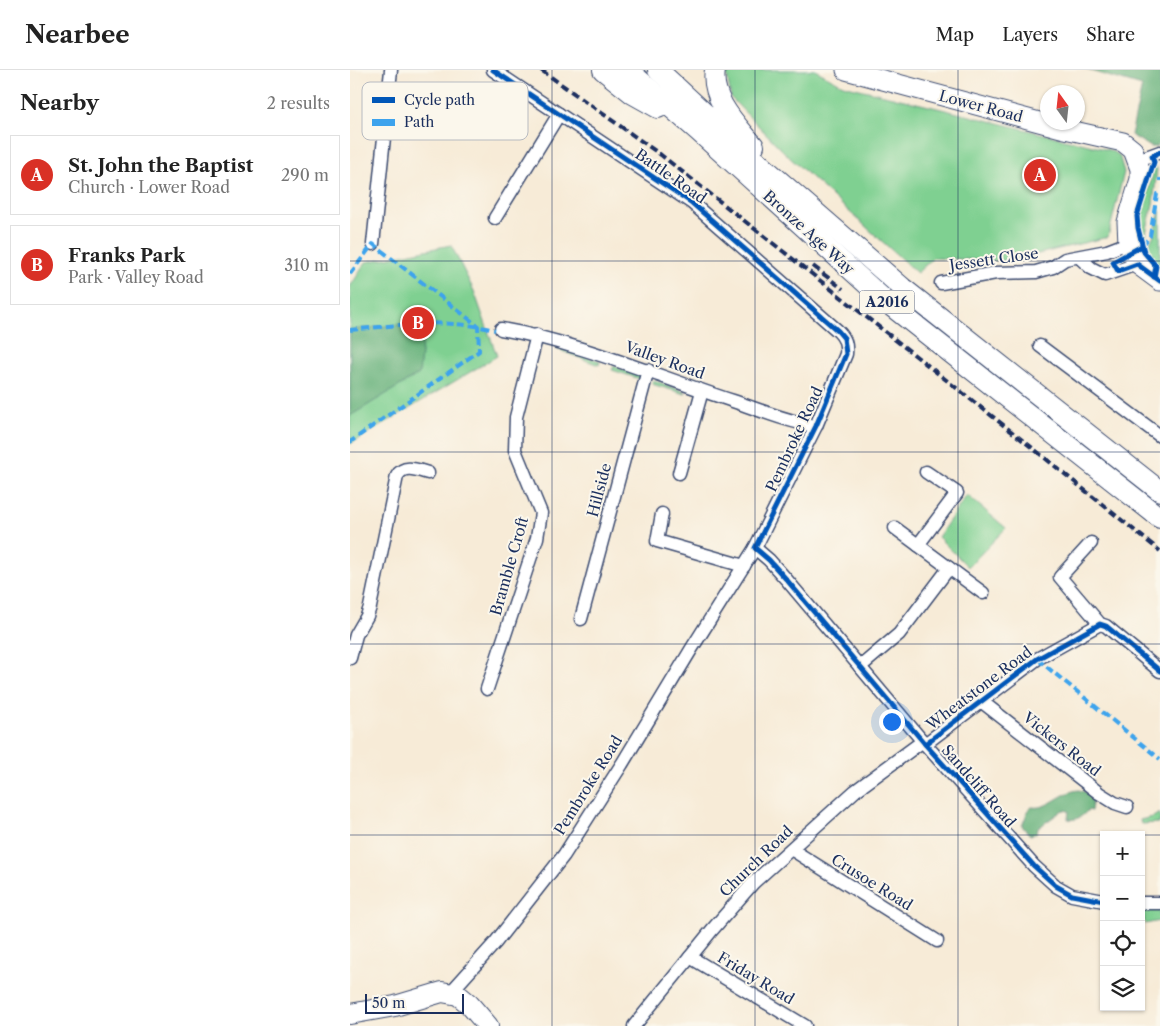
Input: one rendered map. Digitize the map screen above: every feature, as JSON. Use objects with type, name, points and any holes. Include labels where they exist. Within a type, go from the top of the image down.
[{"type":"main road","points":[[603,70],[633,94],[698,132]]},
{"type":"main road","name":"Bronze Age Way","points":[[628,70],[890,305],[1160,518]]},
{"type":"main road","name":"Bronze Age Way","points":[[658,70],[752,157],[904,289],[1160,491]]},
{"type":"main road","points":[[715,70],[717,91],[728,114],[791,190]]},
{"type":"main road","points":[[350,1014],[395,1006],[442,992],[458,995],[469,1004],[488,1026]]},
{"type":"street","name":"Battle Road","points":[[493,70],[511,82]]},
{"type":"street","name":"Lower Road","points":[[846,70],[1064,129],[1123,142],[1133,150],[1138,160]]},
{"type":"street","name":"Battle Road","points":[[528,93],[692,203],[838,330],[844,338]]},
{"type":"street","points":[[494,218],[559,114]]},
{"type":"street","points":[[373,244],[383,140]]},
{"type":"street","points":[[1160,152],[1138,160],[1140,179],[1127,222],[1128,243],[1137,264],[1160,281]]},
{"type":"street","name":"Jessett Close","points":[[941,284],[996,273],[1031,273],[1053,267],[1065,259],[1107,251],[1128,243]]},
{"type":"street","points":[[1079,257],[1091,268],[1104,275],[1137,264]]},
{"type":"street","name":"Valley Road","points":[[501,329],[537,335],[648,370],[702,391],[789,420],[816,426]]},
{"type":"street","name":"Bramble Croft","points":[[488,690],[537,538],[541,513],[515,450],[516,417],[537,335]]},
{"type":"street","name":"Pembroke Road","points":[[450,993],[495,942],[564,855],[755,548],[816,426],[846,354],[844,338]]},
{"type":"street","points":[[1040,346],[1160,436]]},
{"type":"street","name":"Hillside","points":[[581,619],[648,370]]},
{"type":"street","points":[[679,473],[702,391]]},
{"type":"street","points":[[350,658],[353,633],[367,616],[370,607],[397,476],[399,472],[406,469],[428,473]]},
{"type":"street","points":[[918,545],[957,493],[926,472]]},
{"type":"street","points":[[662,514],[657,541],[744,566]]},
{"type":"street","points":[[895,528],[983,593]]},
{"type":"street","points":[[1091,543],[1060,577],[1100,624],[1106,626],[1160,670]]},
{"type":"street","name":"Sandcliff Road","points":[[755,548],[769,560],[924,743],[1034,866],[1056,886],[1072,895],[1100,901]]},
{"type":"street","points":[[860,668],[899,634],[949,568]]},
{"type":"street","name":"Wheatstone Road","points":[[924,743],[1037,659],[1100,624]]},
{"type":"street","name":"Vickers Road","points":[[981,701],[1099,793],[1115,803],[1127,807]]},
{"type":"street","name":"Church Road","points":[[634,1026],[753,883],[855,791],[924,743]]},
{"type":"street","name":"Crusoe Road","points":[[791,849],[937,940]]},
{"type":"street","points":[[1145,903],[1160,903]]},
{"type":"street","name":"Friday Road","points":[[690,957],[805,1026]]},
{"type":"green space","points":[[726,70],[815,70],[843,85],[1109,150],[1119,155],[1124,172],[1108,237],[1009,261],[933,258],[917,273],[789,157],[731,98]]},
{"type":"green space","points":[[1087,70],[1160,70],[1160,144],[1156,147],[1151,147],[1131,135],[1142,86]]},
{"type":"green space","points":[[1155,166],[1157,169],[1153,204],[1145,237],[1143,238],[1140,219]]},
{"type":"green space","points":[[1160,211],[1160,266],[1150,257],[1146,248],[1153,237]]},
{"type":"green space","points":[[451,245],[474,291],[497,356],[350,444],[350,287],[366,262]]},
{"type":"green space","points":[[424,322],[419,374],[350,416],[350,330]]},
{"type":"green space","points":[[557,347],[600,361],[599,365],[556,349]]},
{"type":"green space","points":[[614,366],[643,377],[643,380],[612,370]]},
{"type":"green space","points":[[653,380],[686,392],[685,394],[652,384]]},
{"type":"green space","points":[[967,495],[1006,528],[968,567],[938,537]]},
{"type":"green space","points":[[1079,790],[1093,797],[1091,811],[1088,810],[1074,819],[1068,819],[1069,811],[1063,810],[1038,828],[1036,833],[1030,835],[1022,826],[1027,811],[1032,807],[1044,806],[1073,791]]},
{"type":"green space","points":[[1160,813],[1160,823],[1141,824],[1140,820]]},
{"type":"green space","points":[[1160,908],[1160,921],[1145,924],[1145,909]]},
{"type":"railway","points":[[541,70],[661,155],[1160,551]]},
{"type":"railway","points":[[813,266],[843,289]]},
{"type":"marked path","points":[[1142,246],[1150,236],[1157,194],[1160,193]]},
{"type":"marked path","points":[[350,274],[373,244],[478,326],[479,351],[350,442]]},
{"type":"marked path","points":[[350,330],[440,323],[476,326],[495,330]]},
{"type":"marked path","points":[[1037,659],[1160,759]]},
{"type":"cycle path","points":[[493,70],[511,82]]},
{"type":"cycle path","points":[[528,93],[692,203],[844,338],[846,354],[816,426],[755,548],[786,579],[925,744],[1034,866],[1056,886],[1072,895],[1100,900]]},
{"type":"cycle path","points":[[1154,277],[1156,266],[1144,252],[1137,216],[1154,162],[1152,156],[1160,152]]},
{"type":"cycle path","points":[[1142,246],[1113,262],[1118,271],[1137,264],[1160,281]]},
{"type":"cycle path","points":[[925,744],[1037,659],[1100,624],[1106,626],[1160,671]]},
{"type":"place","name":"St. John the Baptist","points":[[1040,175]]},
{"type":"place","name":"Franks Park","points":[[418,323]]}]
